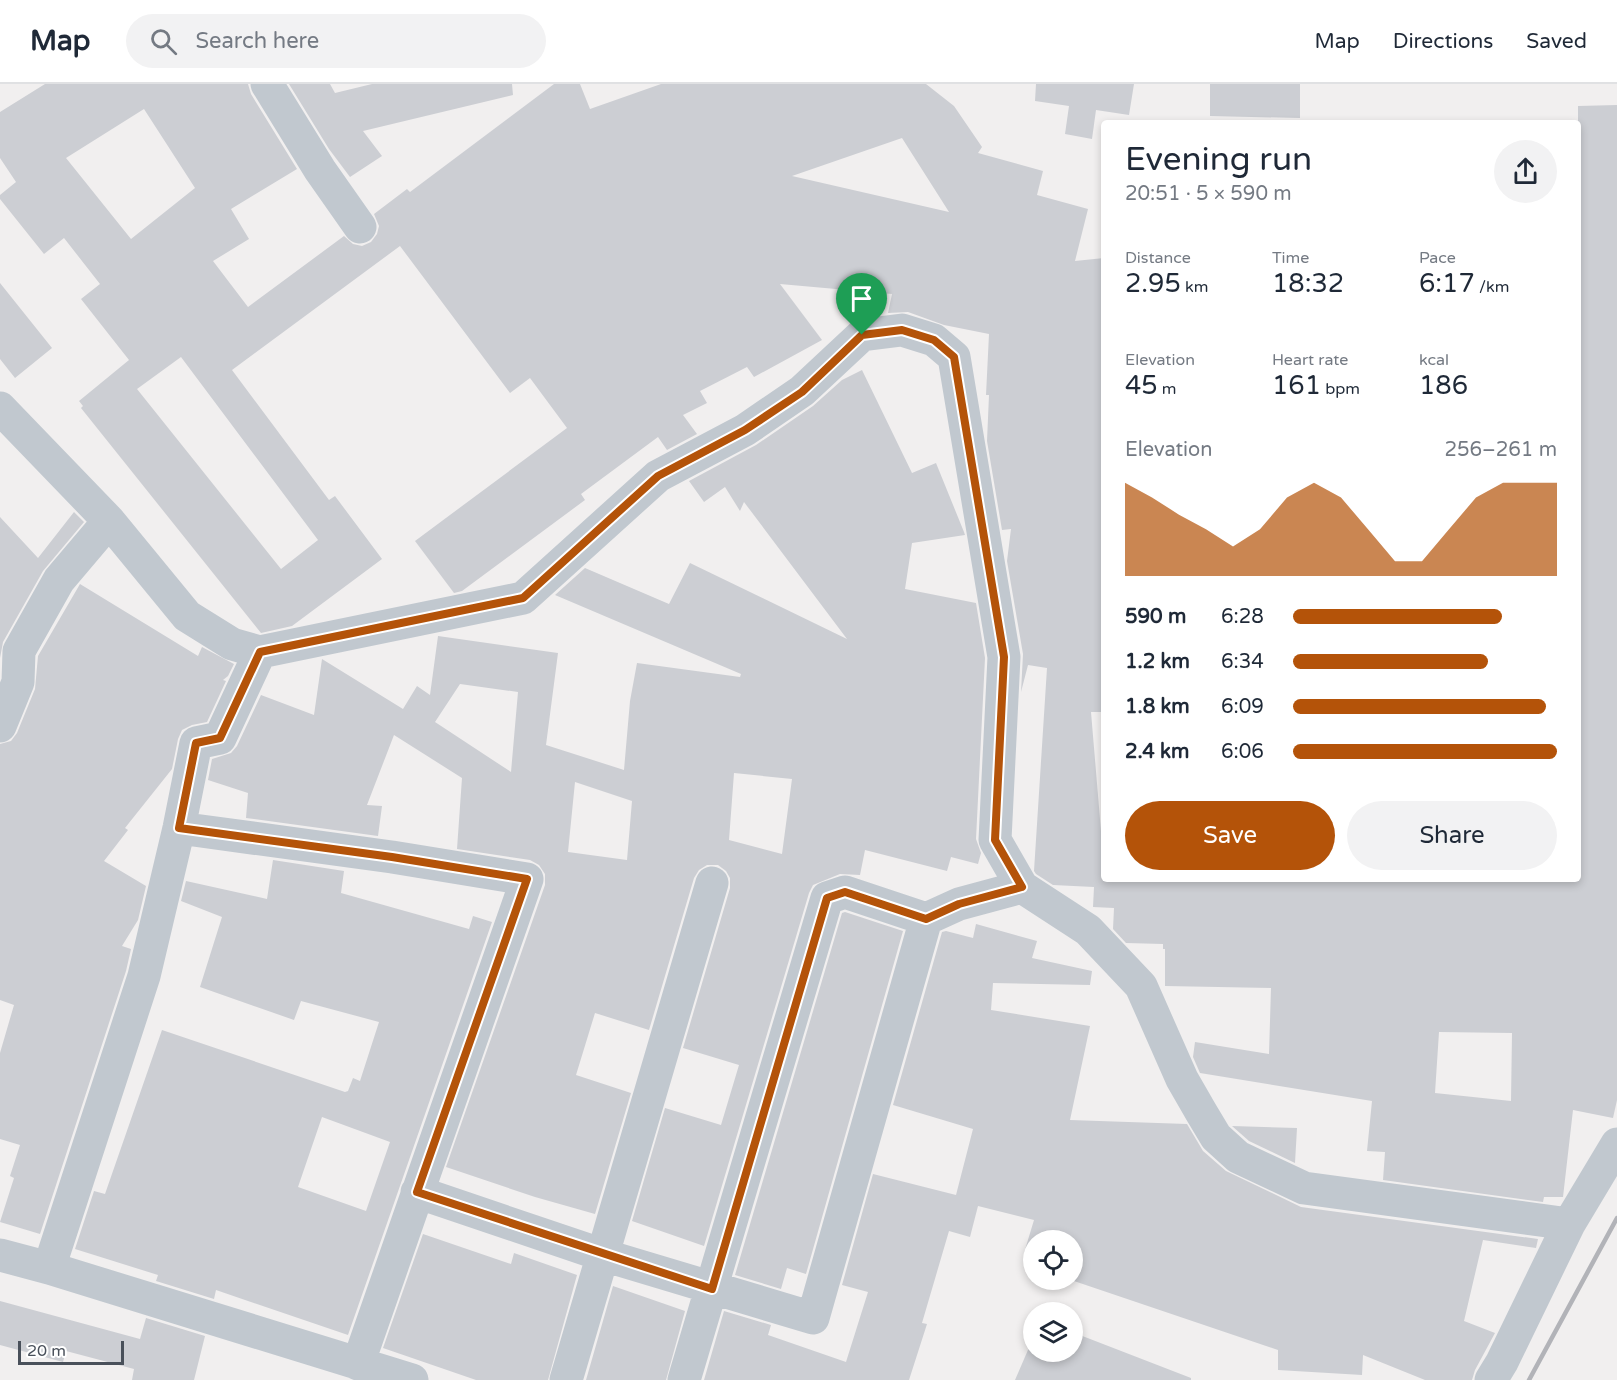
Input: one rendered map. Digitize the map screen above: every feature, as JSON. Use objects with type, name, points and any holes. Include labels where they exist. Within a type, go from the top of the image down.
[{"type":"street","points":[[267,84],[320,170],[360,227]]},
{"type":"street","points":[[0,408],[109,521],[187,616],[232,644],[260,652],[523,598],[658,476],[745,430],[802,392],[862,335],[902,330],[934,340],[954,357],[1004,657],[995,840],[1022,887],[1088,930],[1141,986],[1182,1079],[1216,1137],[1238,1157],[1304,1188],[1569,1224]]},
{"type":"street","points":[[0,726],[18,682],[19,651],[59,580],[109,521]]},
{"type":"street","points":[[50,1268],[144,976],[179,828],[196,743],[220,738],[260,652]]},
{"type":"street","points":[[179,828],[392,857],[527,879],[358,1364]]},
{"type":"street","points":[[566,1380],[712,883]]},
{"type":"street","points":[[684,1380],[827,898],[845,892],[926,919],[959,904],[1022,887]]},
{"type":"street","points":[[417,1192],[603,1255],[813,1318],[926,919]]},
{"type":"street","points":[[1491,1380],[1569,1224],[1617,1144]]},
{"type":"street","points":[[0,1255],[50,1268],[412,1380]]},
{"type":"building","points":[[45,84],[248,84],[251,94],[297,169],[231,209],[249,239],[213,261],[248,307],[344,236],[353,244],[362,246],[371,242],[379,226],[374,214],[407,189],[410,192],[554,84],[580,84],[590,109],[661,84],[926,84],[954,106],[982,147],[978,153],[1043,171],[1037,195],[1088,209],[1075,261],[1101,258],[1101,712],[1091,712],[1101,831],[1101,882],[1581,882],[1581,120],[1578,120],[1578,106],[1617,105],[1617,1100],[1613,1118],[1573,1110],[1563,1197],[1544,1197],[1543,1202],[1383,1180],[1385,1152],[1367,1151],[1372,1101],[1200,1073],[1193,1057],[1195,1042],[1269,1054],[1271,988],[1165,986],[1163,944],[1126,943],[1113,929],[1114,908],[1093,907],[1094,887],[1053,885],[1036,874],[1034,871],[1047,668],[1028,665],[1021,692],[1023,654],[1007,561],[1011,529],[1002,530],[987,441],[989,395],[986,395],[989,334],[944,325],[908,312],[888,313],[892,294],[780,284],[822,340],[754,377],[747,367],[700,391],[707,403],[683,415],[697,434],[667,450],[658,437],[581,494],[585,500],[462,591],[454,593],[415,541],[567,428],[530,378],[510,393],[400,246],[232,370],[329,500],[335,496],[382,559],[292,626],[261,633],[81,408],[83,406],[79,401],[129,360],[81,299],[100,284],[64,238],[44,254],[0,199],[0,195],[16,182],[0,158],[0,112]],"holes":[[[144,109],[195,188],[131,239],[66,158]],[[902,138],[949,212],[792,176]],[[181,357],[318,540],[281,569],[137,389]],[[1439,1032],[1512,1033],[1511,1101],[1435,1093]]]},
{"type":"building","points":[[289,84],[330,84],[335,93],[372,84],[512,84],[513,95],[363,131],[382,156],[350,177],[329,149]]},
{"type":"building","points":[[1036,84],[1134,84],[1129,115],[1096,110],[1092,139],[1065,134],[1069,106],[1035,101]]},
{"type":"building","points":[[1210,84],[1300,84],[1300,118],[1210,116]]},
{"type":"building","points":[[0,283],[52,348],[15,378],[0,359]]},
{"type":"building","points":[[862,370],[912,473],[936,463],[965,535],[912,543],[905,589],[976,603],[985,658],[976,839],[981,853],[978,864],[951,857],[947,871],[865,850],[860,875],[840,874],[813,885],[704,1246],[632,1221],[665,1108],[721,1125],[739,1065],[683,1048],[730,888],[730,878],[726,871],[718,865],[707,865],[699,870],[694,878],[649,1030],[595,1013],[576,1075],[631,1093],[595,1214],[535,1197],[446,1167],[545,885],[545,874],[539,865],[530,860],[457,849],[462,778],[394,735],[367,805],[382,806],[378,836],[246,818],[248,793],[208,780],[212,759],[231,753],[237,746],[261,695],[314,715],[322,659],[403,709],[417,686],[430,695],[438,636],[558,653],[546,745],[624,770],[630,701],[637,663],[740,677],[741,674],[555,595],[585,568],[669,604],[690,563],[847,639],[744,502],[740,511],[725,487],[704,502],[689,481],[756,445],[813,406],[842,380]],"holes":[[[460,684],[518,692],[511,772],[435,722]],[[734,773],[792,779],[782,854],[729,840]],[[575,782],[632,801],[627,860],[568,852]]]},
{"type":"building","points":[[74,512],[84,522],[43,571],[3,642],[0,658],[0,517],[38,558]]},
{"type":"building","points":[[80,584],[198,656],[202,647],[234,664],[228,676],[223,680],[226,681],[207,722],[182,730],[172,769],[125,828],[128,830],[104,861],[146,886],[138,920],[122,946],[131,949],[126,971],[40,1234],[0,1222],[14,1178],[10,1176],[20,1145],[0,1139],[0,1053],[14,1005],[0,1000],[0,744],[11,741],[17,733],[35,689],[38,656]]},
{"type":"building","points":[[273,860],[344,871],[341,893],[469,929],[473,916],[492,922],[348,1335],[216,1290],[214,1299],[156,1281],[158,1275],[75,1249],[94,1191],[105,1194],[162,1030],[345,1092],[348,1091],[353,1078],[360,1081],[379,1022],[301,1001],[294,1020],[200,987],[222,917],[181,901],[186,881],[267,899]],"holes":[[[322,1117],[390,1142],[366,1211],[298,1187]]]},
{"type":"building","points":[[845,912],[903,931],[806,1274],[787,1268],[781,1289],[735,1275],[842,913]]},
{"type":"building","points":[[976,924],[1037,941],[1032,958],[1092,971],[1090,985],[993,983],[991,1010],[1090,1026],[1070,1120],[1187,1124],[1203,1151],[1226,1171],[1301,1207],[1538,1239],[1536,1248],[1483,1240],[1464,1321],[1495,1333],[1472,1380],[1425,1380],[1363,1355],[1362,1375],[1278,1370],[1278,1350],[1083,1284],[1083,1230],[1031,1230],[1034,1220],[978,1206],[970,1237],[949,1231],[922,1323],[927,1324],[909,1380],[704,1380],[724,1311],[771,1325],[768,1335],[846,1362],[868,1292],[842,1285],[873,1174],[956,1195],[973,1129],[893,1105],[942,932],[973,938]]},
{"type":"building","points":[[1232,1126],[1297,1128],[1295,1163],[1249,1141]]},
{"type":"building","points":[[423,1234],[511,1264],[514,1253],[577,1275],[548,1380],[476,1380],[383,1348]]},
{"type":"building","points":[[613,1286],[685,1311],[666,1380],[586,1380]]},
{"type":"building","points":[[0,1301],[140,1339],[146,1318],[205,1336],[194,1380],[132,1380],[134,1369],[66,1351],[63,1362],[0,1345]]},
{"type":"building","points":[[1083,1336],[1191,1378],[1191,1380],[1015,1380],[1023,1361],[1083,1362]]},
{"type":"railway","points":[[1529,1380],[1617,1218]]},
{"type":"route","points":[[902,330],[934,340],[954,357],[1004,657],[995,840],[1022,887],[959,904],[926,919],[845,892],[827,898],[712,1289],[417,1192],[527,879],[392,857],[179,828],[196,743],[220,738],[260,652],[523,598],[658,476],[745,430],[802,392],[862,335],[902,330]]}]
